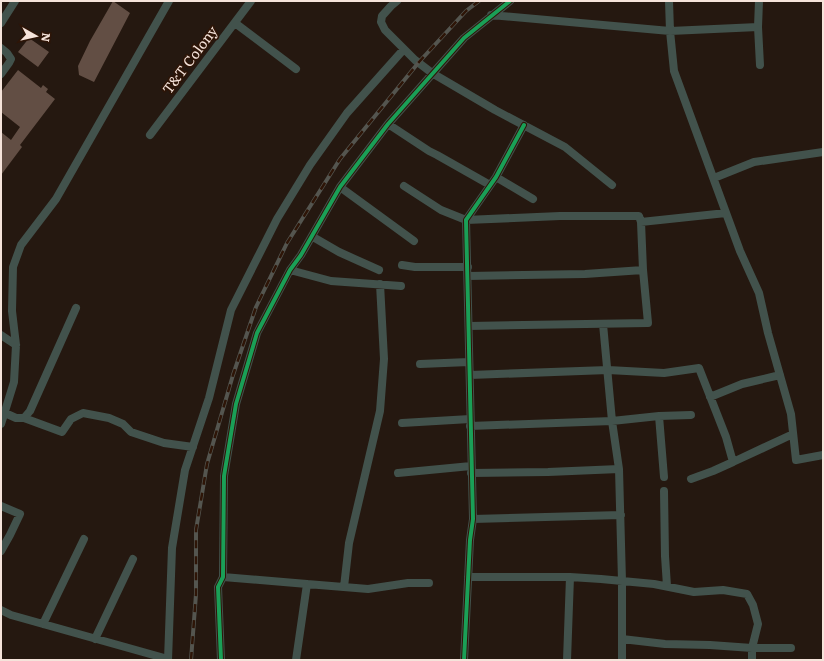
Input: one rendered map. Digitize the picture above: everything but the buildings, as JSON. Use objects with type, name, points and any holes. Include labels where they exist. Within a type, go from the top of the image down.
[{"type":"street","points":[[1,23],[15,1]]},
{"type":"street","points":[[1,424],[14,382],[16,344],[12,311],[13,267],[20,245],[56,199],[170,1]]},
{"type":"street","name":"T&T Colony","points":[[150,135],[250,1]]},
{"type":"street","points":[[397,1],[382,16],[381,22],[385,30],[415,60],[432,73],[495,110],[565,147],[612,185]]},
{"type":"street","points":[[221,660],[218,586],[223,577],[224,476],[236,404],[257,333],[290,270],[313,237],[340,187],[388,124],[464,38],[510,1]]},
{"type":"street","points":[[669,1],[674,71],[740,251],[759,293],[768,333],[791,414],[796,460],[823,455]]},
{"type":"street","points":[[759,1],[758,27],[760,65]]},
{"type":"street","points":[[491,15],[670,31],[758,27]]},
{"type":"street","points":[[235,23],[296,69]]},
{"type":"street","points":[[1,48],[7,52],[10,59],[9,63],[1,74]]},
{"type":"street","points":[[1,610],[11,615],[168,660],[172,548],[185,470],[209,398],[231,310],[277,219],[310,165],[347,113],[404,49]]},
{"type":"street","points":[[388,124],[429,151],[490,185]]},
{"type":"street","points":[[464,660],[470,540],[473,519],[466,220],[496,177],[512,144],[524,125]]},
{"type":"street","points":[[714,178],[754,162],[823,152]]},
{"type":"street","points":[[496,177],[534,199]]},
{"type":"street","points":[[404,186],[442,210],[466,220],[560,216],[638,216],[641,222],[648,323],[469,326]]},
{"type":"street","points":[[340,187],[414,241]]},
{"type":"street","points":[[641,222],[726,213]]},
{"type":"street","points":[[313,237],[339,252],[379,270]]},
{"type":"street","points":[[402,265],[414,267],[468,267]]},
{"type":"street","points":[[290,270],[331,281],[401,286]]},
{"type":"street","points":[[468,276],[585,274],[644,270]]},
{"type":"street","points":[[344,587],[349,542],[380,410],[384,359],[380,284]]},
{"type":"street","points":[[24,418],[30,411],[76,308]]},
{"type":"street","points":[[603,324],[612,421],[619,469],[621,515],[622,660]]},
{"type":"street","points":[[1,335],[16,344]]},
{"type":"street","points":[[420,364],[469,362]]},
{"type":"street","points":[[470,375],[608,370],[664,373],[700,368],[726,436],[733,462]]},
{"type":"street","points":[[710,397],[742,384],[780,375]]},
{"type":"street","points":[[5,413],[16,418],[24,418],[62,432],[71,419],[83,413],[109,418],[124,424],[130,432],[164,443],[193,447]]},
{"type":"street","points":[[402,423],[612,421],[659,416],[691,415]]},
{"type":"street","points":[[659,416],[664,477]]},
{"type":"street","points":[[691,479],[713,471],[793,434]]},
{"type":"street","points":[[398,473],[471,469],[548,472],[619,469]]},
{"type":"street","points":[[664,491],[667,586]]},
{"type":"street","points":[[1,506],[20,514],[1,551]]},
{"type":"street","points":[[473,519],[621,515]]},
{"type":"street","points":[[43,624],[84,539]]},
{"type":"street","points":[[95,639],[133,559]]},
{"type":"street","points":[[223,577],[368,590],[408,583],[429,583]]},
{"type":"street","points":[[468,577],[570,577],[667,586],[694,592],[723,590],[747,594],[753,605],[758,624],[752,648],[752,660]]},
{"type":"street","points":[[567,660],[570,577]]},
{"type":"street","points":[[296,660],[307,584]]},
{"type":"street","points":[[622,638],[665,644],[752,648],[791,648]]},
{"type":"railway","points":[[191,660],[196,594],[196,530],[207,464],[233,375],[256,307],[287,243],[340,159],[419,62],[466,11],[479,1]]},
{"type":"cycle path","points":[[221,660],[218,587],[223,577],[224,476],[236,404],[257,333],[290,270],[301,255],[340,187],[388,124],[464,38],[510,1]]},
{"type":"cycle path","points":[[464,660],[470,540],[473,519],[466,220],[496,177],[524,125]]}]
